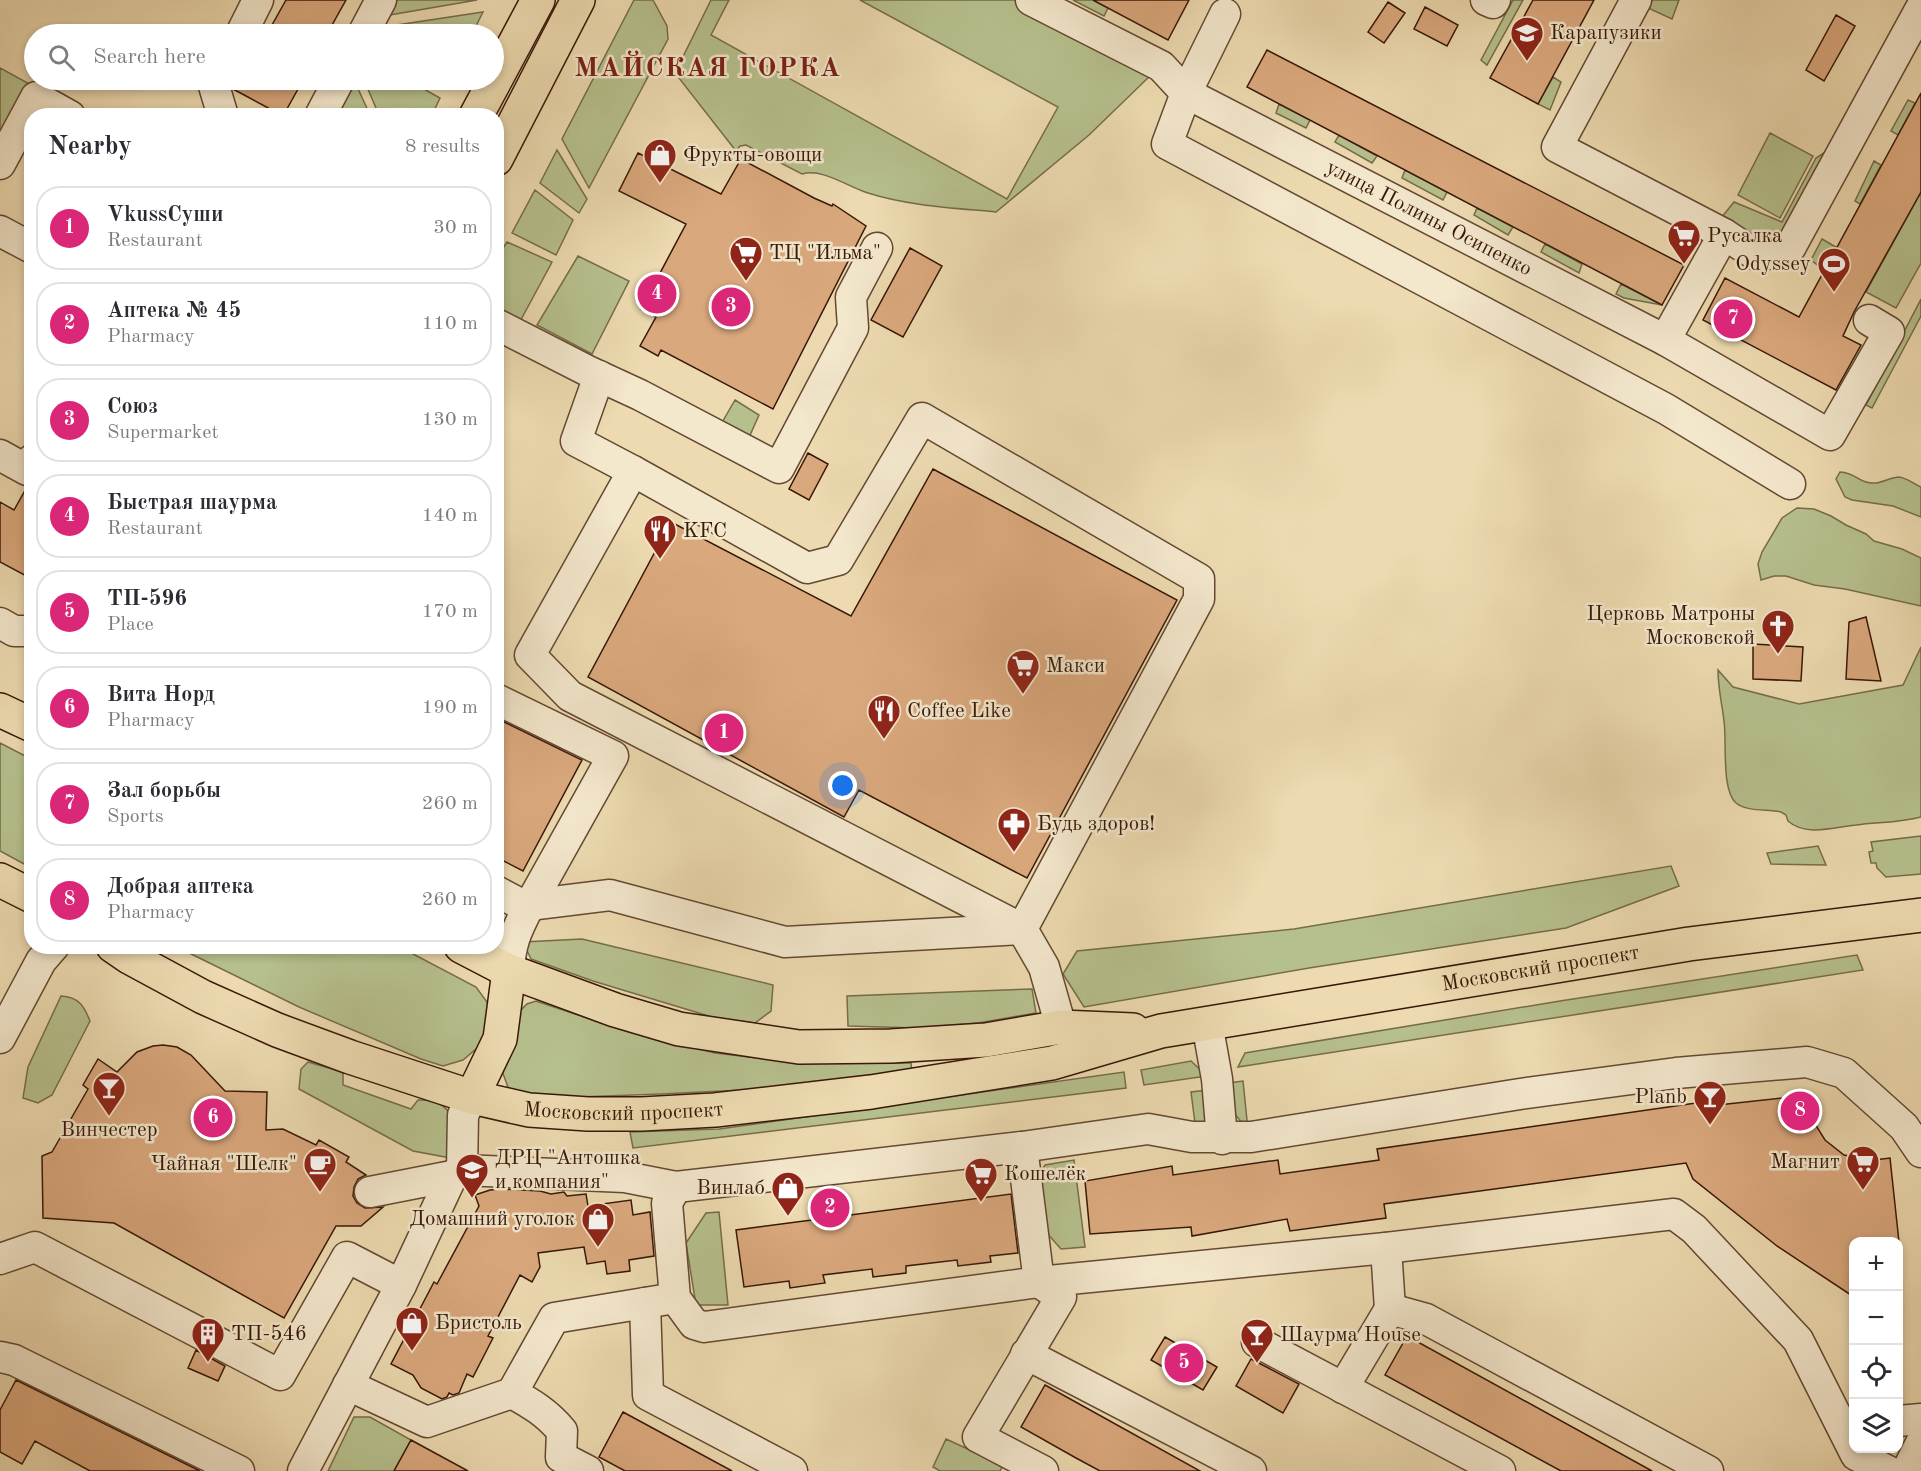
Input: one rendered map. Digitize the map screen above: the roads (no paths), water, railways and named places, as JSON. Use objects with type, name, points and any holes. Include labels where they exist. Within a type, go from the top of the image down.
[{"type":"main road","points":[[504,64],[538,0]]},
{"type":"main road","points":[[504,143],[578,0]]},
{"type":"main road","points":[[480,108],[490,90]]},
{"type":"main road","points":[[0,710],[24,721]]},
{"type":"main road","points":[[0,880],[24,892]]},
{"type":"main road","name":"Московский проспект","points":[[125,954],[203,997],[277,1030],[350,1057],[472,1097],[529,1110],[588,1114],[715,1110],[871,1092],[1052,1063],[1161,1031],[1207,1023],[1689,944],[1921,915]]},
{"type":"main road","name":"Московский проспект","points":[[477,954],[509,970],[615,1010],[679,1029],[799,1047],[891,1046],[986,1040],[1061,1027],[1161,1031]]},
{"type":"main road","points":[[472,1097],[500,1039],[509,970]]},
{"type":"street","points":[[246,24],[258,0]]},
{"type":"street","points":[[368,24],[381,0]]},
{"type":"street","name":"улица Полины Осипенко","points":[[1031,0],[1161,66],[1186,93],[1665,340],[1830,435],[1889,332],[1869,320]]},
{"type":"street","points":[[1486,0],[1493,3],[1495,0]]},
{"type":"street","points":[[1636,0],[1557,147],[1724,234],[1756,255],[1780,253],[1790,248],[1921,8]]},
{"type":"street","points":[[1225,14],[1186,93],[1167,144],[1666,409],[1790,484]]},
{"type":"street","points":[[215,90],[221,108]]},
{"type":"street","points":[[324,108],[334,90]]},
{"type":"street","points":[[30,108],[36,97],[56,108]]},
{"type":"street","points":[[0,164],[24,119]]},
{"type":"street","points":[[0,231],[24,244]]},
{"type":"street","points":[[1665,340],[1724,234]]},
{"type":"street","points":[[504,328],[640,395],[779,468],[853,328],[851,297],[877,248]]},
{"type":"street","points":[[598,376],[576,441],[807,568],[838,560],[922,418],[1199,579],[1199,599],[1022,929]]},
{"type":"street","points":[[0,455],[24,468]]},
{"type":"street","points":[[633,471],[530,655],[570,696],[1022,929],[1044,968],[1061,1027]]},
{"type":"street","points":[[0,623],[14,630],[24,631]]},
{"type":"street","points":[[504,703],[614,756],[515,932],[510,950],[509,970]]},
{"type":"street","points":[[504,895],[529,906],[610,895],[785,942],[1022,929]]},
{"type":"street","points":[[0,1038],[45,954]]},
{"type":"street","points":[[1207,1023],[1217,1079],[1222,1139]]},
{"type":"street","points":[[370,1192],[457,1173],[625,1177],[676,1187],[1022,1147],[1148,1129],[1192,1137],[1222,1139],[1251,1137],[1520,1094],[1676,1072],[1807,1062],[1844,1073],[1913,1125],[1921,1152]]},
{"type":"street","points":[[303,1471],[457,1173],[463,1115],[472,1097]]},
{"type":"street","points":[[1022,1147],[1039,1282],[1060,1297],[978,1437],[1043,1471]]},
{"type":"street","points":[[676,1187],[667,1203],[675,1298],[694,1324],[704,1327],[1039,1282],[1386,1248],[1674,1214],[1694,1229],[1798,1340],[1848,1426],[1856,1455],[1888,1471]]},
{"type":"street","points":[[0,1259],[35,1247],[280,1375],[347,1257],[401,1285]]},
{"type":"street","points":[[1343,1388],[1390,1309],[1386,1248]]},
{"type":"street","points":[[348,1385],[427,1422],[512,1394],[554,1318],[675,1298]]},
{"type":"street","points":[[645,1303],[648,1395],[792,1471]]},
{"type":"street","points":[[1390,1309],[1426,1319],[1708,1471]]},
{"type":"street","points":[[1257,1342],[1500,1471]]},
{"type":"street","points":[[1026,1354],[1251,1471]]},
{"type":"street","points":[[0,1357],[14,1359],[239,1471]]},
{"type":"street","points":[[512,1394],[537,1407],[561,1431],[557,1464],[588,1471]]},
{"type":"street","points":[[1903,1421],[1921,1419]]},
{"type":"street","points":[[1907,1471],[1921,1443]]},
{"type":"place","name":"Карапузики","points":[[1527,62]]},
{"type":"place","name":"Фрукты-овощи","points":[[660,184]]},
{"type":"place","name":"Русалка","points":[[1684,265]]},
{"type":"place","name":"ТЦ \"Ильма\"","points":[[746,282]]},
{"type":"place","name":"Odyssey","points":[[1834,293]]},
{"type":"place","name":"Быстрая шаурма","points":[[657,294]]},
{"type":"place","name":"Союз","points":[[731,307]]},
{"type":"place","name":"Зал борьбы","points":[[1733,319]]},
{"type":"place","name":"KFC","points":[[660,560]]},
{"type":"place","name":"Церковь Матроны Московской","points":[[1778,655]]},
{"type":"place","name":"Макси","points":[[1023,695]]},
{"type":"place","name":"VkussСуши","points":[[724,733]]},
{"type":"place","name":"Coffee Like","points":[[884,740]]},
{"type":"place","name":"Будь здоров!","points":[[1014,853]]},
{"type":"place","name":"Добрая аптека","points":[[1800,1111]]},
{"type":"place","name":"Винчестер","points":[[109,1117]]},
{"type":"place","name":"Вита Норд","points":[[213,1118]]},
{"type":"place","name":"Planb","points":[[1710,1126]]},
{"type":"place","name":"Магнит","points":[[1863,1191]]},
{"type":"place","name":"Чайная \"Шелк\"","points":[[320,1193]]},
{"type":"place","name":"ДРЦ \"Антошка и компания\"","points":[[472,1199]]},
{"type":"place","name":"Кошелёк","points":[[981,1203]]},
{"type":"place","name":"Аптека № 45","points":[[830,1208]]},
{"type":"place","name":"Винлаб","points":[[788,1217]]},
{"type":"place","name":"Домашний уголок","points":[[598,1248]]},
{"type":"place","name":"Бристоль","points":[[412,1352]]},
{"type":"place","name":"ТП-546","points":[[208,1363]]},
{"type":"place","name":"ТП-596","points":[[1184,1363]]},
{"type":"place","name":"Шаурма House","points":[[1257,1364]]},
{"type":"district","name":"МАЙСКАЯ ГОРКА","points":[[708,68]]}]
